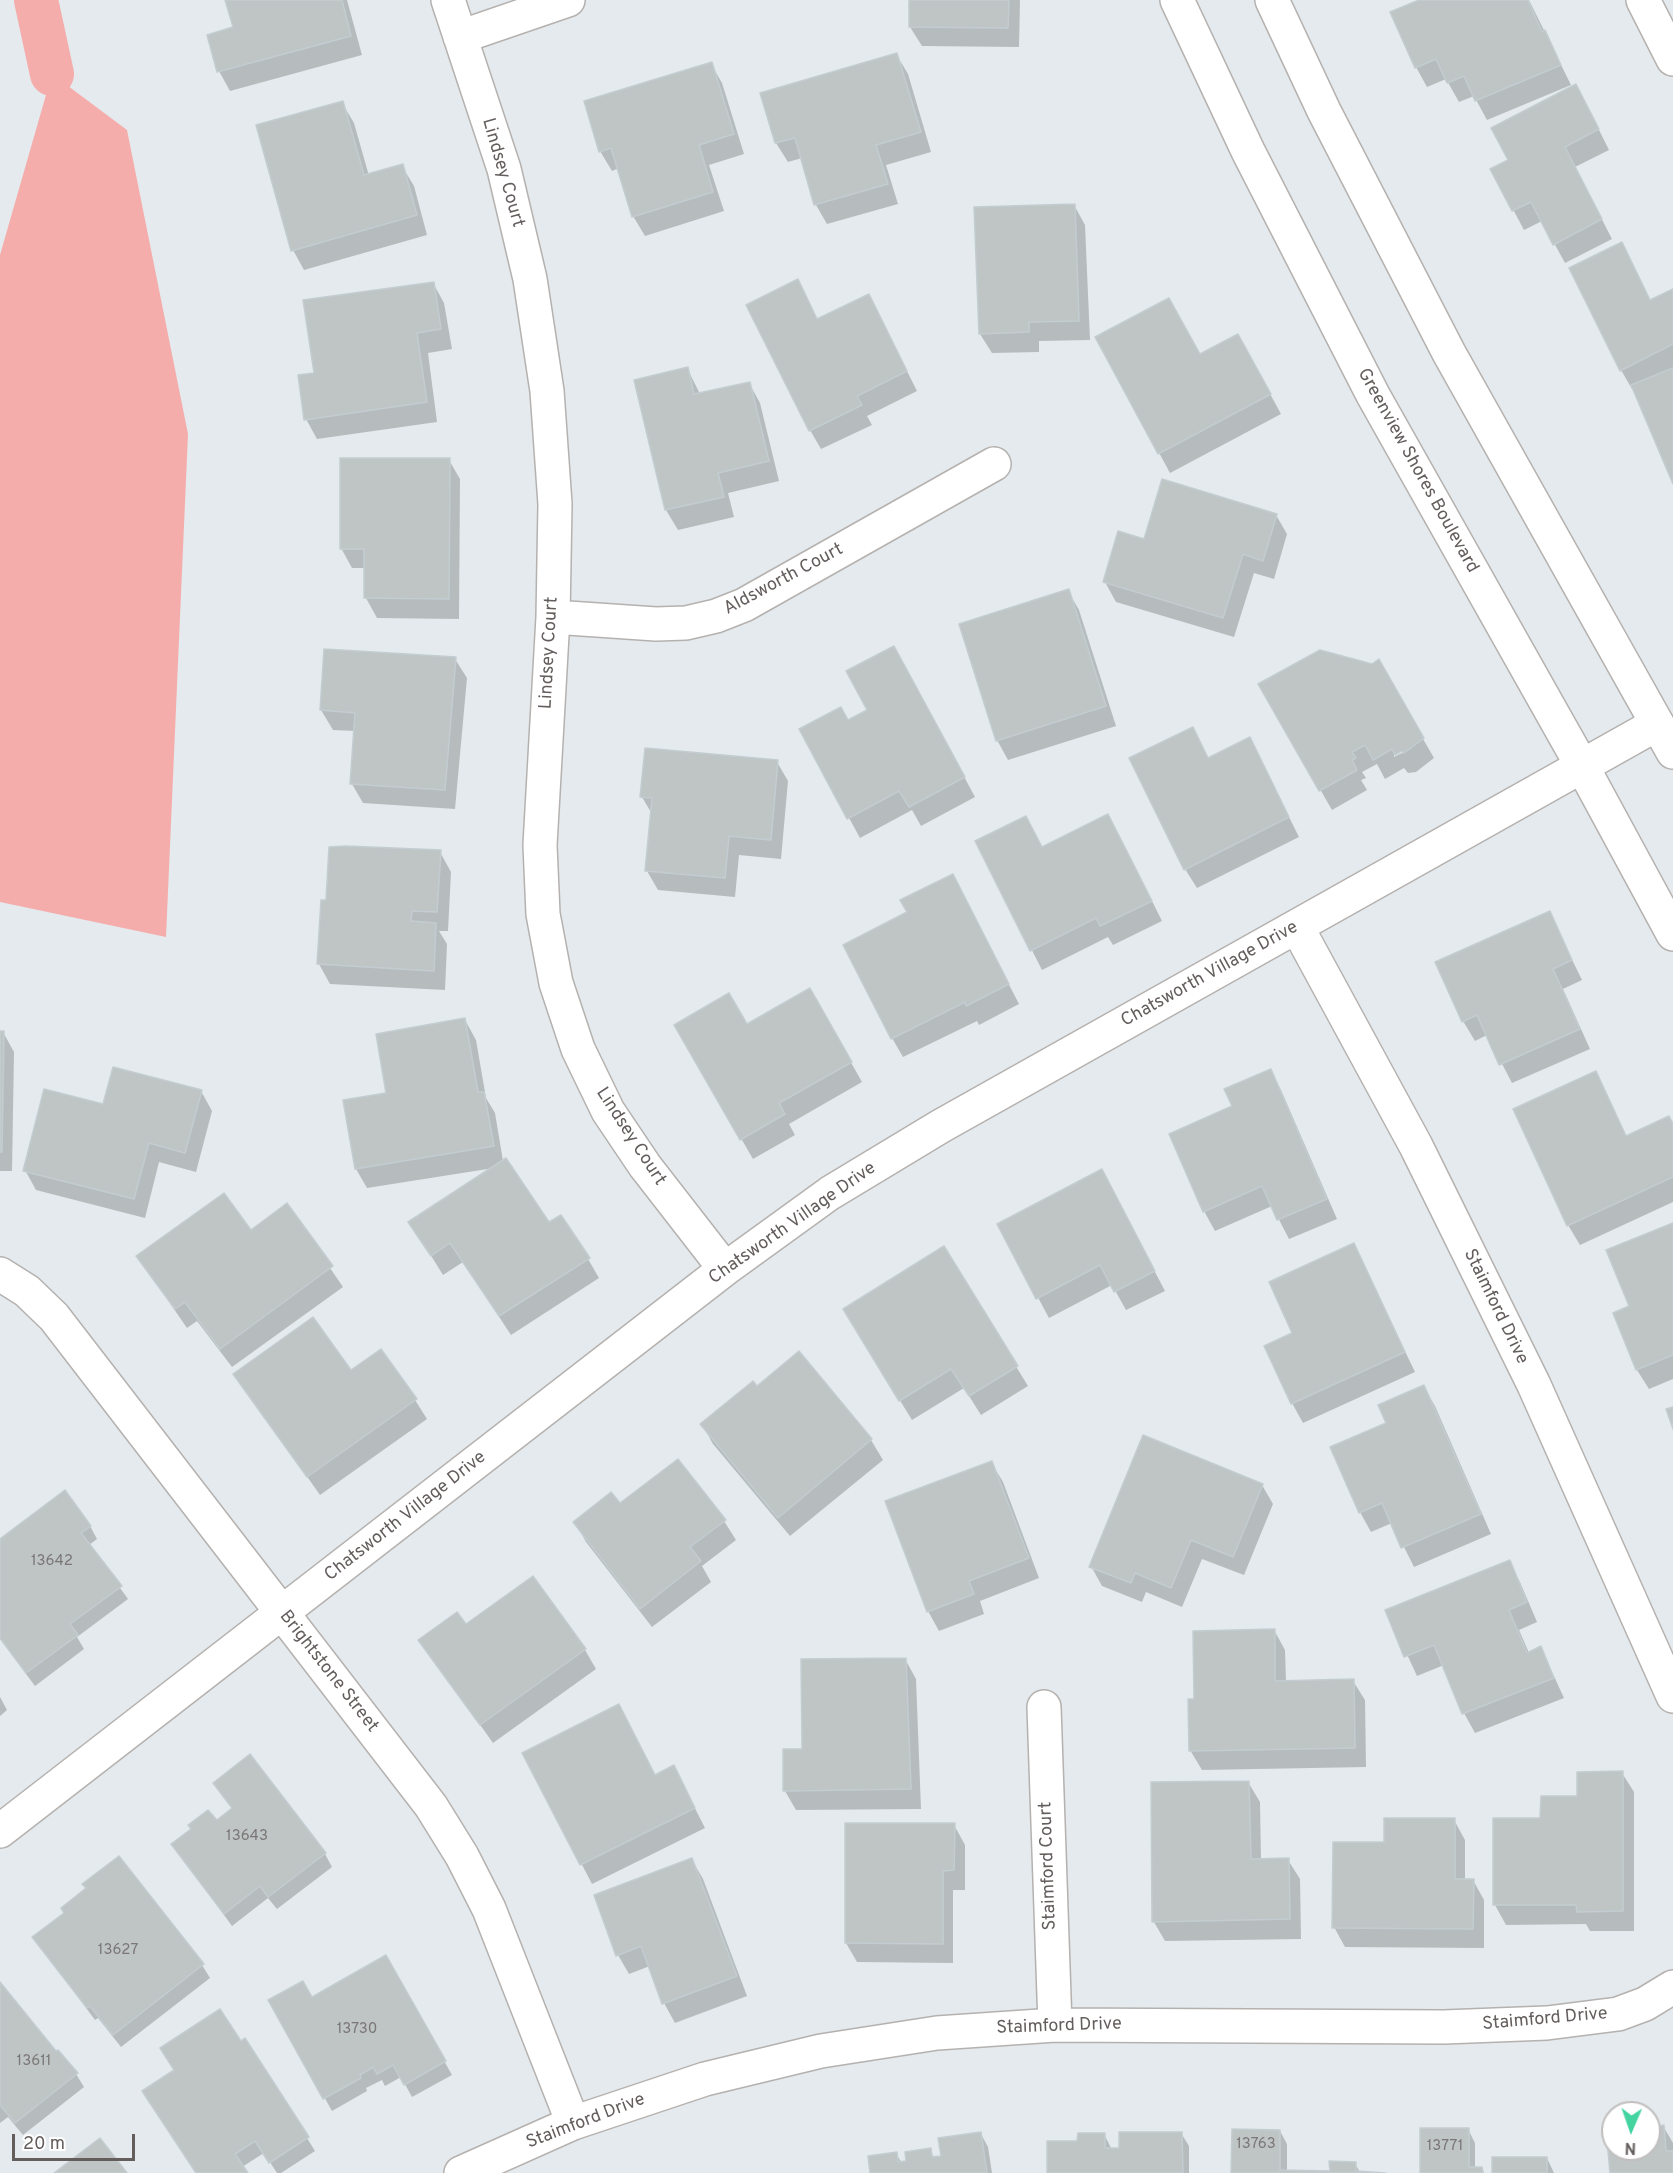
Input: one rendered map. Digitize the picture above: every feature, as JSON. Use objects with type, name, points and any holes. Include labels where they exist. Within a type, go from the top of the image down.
[{"type":"street","name":"Lindsey Court","points":[[448,0],[504,169],[531,288],[547,391],[555,504],[553,617],[540,845],[543,914],[556,983],[578,1049],[608,1111],[645,1166],[725,1269]]},
{"type":"street","points":[[460,37],[568,0]]},
{"type":"street","name":"Greenview Shores Boulevard","points":[[1177,0],[1248,151],[1373,395],[1582,766],[1673,934]]},
{"type":"street","points":[[1272,0],[1324,111],[1449,353],[1673,752]]},
{"type":"street","points":[[1643,0],[1673,59]]},
{"type":"street","name":"Aldsworth Court","points":[[553,617],[662,624],[686,623],[716,616],[744,605],[994,464]]},
{"type":"street","name":"Chatsworth Village Drive","points":[[0,1831],[725,1269],[830,1193],[941,1126],[1657,724]]},
{"type":"street","name":"Staimford Drive","points":[[1297,927],[1416,1146],[1534,1385],[1673,1696]]},
{"type":"street","name":"Brightstone Street","points":[[0,1274],[35,1297],[54,1317],[431,1806],[462,1856],[489,1909],[573,2123]]},
{"type":"street","name":"Staimford Court","points":[[1044,1707],[1055,2025]]},
{"type":"street","name":"Staimford Drive","points":[[461,2173],[573,2123],[705,2079],[821,2051],[937,2033],[1055,2025],[1462,2027],[1547,2023],[1618,2014],[1645,2004],[1673,1987]]},
{"type":"shaded area","points":[[52,74],[127,130],[188,434],[166,937],[0,902],[0,255]]},
{"type":"building","points":[[225,0],[342,0],[351,36],[217,72],[207,35],[233,27]]},
{"type":"building","points":[[909,0],[1009,0],[1008,28],[909,27]]},
{"type":"building","points":[[1419,0],[1528,0],[1542,32],[1545,30],[1561,65],[1475,101],[1464,76],[1447,83],[1436,59],[1415,68],[1390,12]]},
{"type":"building","points":[[897,53],[921,132],[876,145],[888,184],[814,205],[795,138],[775,143],[760,93]]},
{"type":"building","points":[[712,62],[734,134],[699,145],[713,192],[632,217],[611,148],[599,152],[584,101]]},
{"type":"building","points":[[1576,84],[1599,129],[1565,147],[1602,219],[1553,245],[1531,202],[1512,211],[1490,169],[1508,160],[1491,128]]},
{"type":"building","points":[[343,101],[364,175],[403,164],[417,215],[291,251],[256,125]]},
{"type":"building","points":[[1075,204],[1079,321],[1029,322],[1029,332],[979,334],[974,207]]},
{"type":"building","points":[[1622,242],[1650,300],[1673,289],[1673,344],[1620,371],[1569,268]]},
{"type":"building","points":[[798,279],[817,319],[869,294],[907,371],[857,396],[862,405],[809,431],[746,305]]},
{"type":"building","points":[[434,282],[441,329],[417,333],[427,402],[304,420],[298,375],[314,373],[303,300]]},
{"type":"building","points":[[1169,298],[1200,354],[1238,334],[1271,394],[1158,454],[1095,337]]},
{"type":"building","points":[[688,367],[694,394],[750,382],[769,461],[718,473],[724,497],[665,510],[634,380]]},
{"type":"building","points":[[1673,368],[1673,484],[1631,385]]},
{"type":"building","points":[[340,458],[450,458],[449,599],[364,598],[364,549],[340,549]]},
{"type":"building","points":[[1162,479],[1277,514],[1263,561],[1243,554],[1223,618],[1103,582],[1118,531],[1144,539]]},
{"type":"building","points":[[1069,589],[1106,706],[996,741],[959,624]]},
{"type":"building","points":[[894,646],[965,777],[909,807],[899,791],[847,819],[799,729],[841,707],[848,720],[867,710],[846,671]]},
{"type":"building","points":[[324,649],[456,657],[445,790],[350,784],[355,713],[320,710]]},
{"type":"building","points":[[1320,650],[1372,664],[1379,659],[1424,738],[1404,753],[1402,751],[1395,755],[1392,749],[1373,760],[1365,745],[1352,752],[1356,758],[1352,760],[1357,770],[1319,791],[1258,684]]},
{"type":"building","points":[[1193,727],[1208,758],[1250,737],[1289,817],[1184,870],[1129,758]]},
{"type":"building","points":[[645,748],[778,760],[771,840],[729,836],[725,878],[645,871],[652,798],[640,797]]},
{"type":"building","points":[[1108,814],[1152,901],[1100,926],[1096,918],[1030,951],[975,841],[1026,816],[1042,847]]},
{"type":"building","points":[[329,847],[441,850],[437,912],[412,911],[411,921],[436,923],[434,971],[317,964],[321,900],[326,900]]},
{"type":"building","points":[[953,874],[1009,984],[966,1006],[965,1002],[891,1039],[843,945],[907,912],[900,900]]},
{"type":"building","points":[[1550,911],[1572,960],[1553,969],[1580,1029],[1499,1065],[1477,1015],[1462,1022],[1435,962]]},
{"type":"building","points":[[810,988],[852,1062],[779,1103],[785,1114],[740,1140],[674,1025],[729,993],[747,1024]]},
{"type":"building","points":[[465,1018],[478,1092],[484,1092],[494,1146],[355,1169],[343,1100],[386,1093],[376,1034]]},
{"type":"building","points":[[0,1031],[4,1031],[2,1152],[0,1152]]},
{"type":"building","points":[[113,1067],[202,1090],[185,1153],[149,1143],[134,1199],[23,1171],[44,1089],[103,1104]]},
{"type":"building","points":[[1271,1069],[1327,1199],[1277,1220],[1262,1186],[1203,1212],[1169,1134],[1232,1106],[1224,1089]]},
{"type":"building","points":[[1596,1071],[1626,1136],[1669,1116],[1673,1124],[1673,1177],[1567,1226],[1513,1109]]},
{"type":"building","points":[[506,1158],[549,1222],[561,1215],[590,1258],[499,1316],[450,1243],[431,1256],[408,1222]]},
{"type":"building","points":[[1102,1169],[1155,1271],[1114,1292],[1100,1265],[1036,1299],[997,1224]]},
{"type":"building","points":[[224,1193],[251,1230],[287,1203],[333,1266],[220,1349],[185,1302],[175,1309],[136,1256]]},
{"type":"building","points":[[1673,1223],[1673,1355],[1636,1370],[1613,1313],[1629,1306],[1606,1250]]},
{"type":"building","points":[[1354,1243],[1405,1352],[1291,1404],[1264,1346],[1292,1333],[1269,1282]]},
{"type":"building","points":[[944,1246],[1018,1366],[969,1396],[951,1369],[899,1401],[843,1309]]},
{"type":"building","points":[[313,1317],[351,1370],[381,1349],[417,1399],[307,1477],[233,1374]]},
{"type":"building","points":[[799,1351],[872,1439],[778,1518],[700,1424],[753,1381],[757,1386]]},
{"type":"building","points":[[1424,1385],[1481,1514],[1401,1548],[1382,1503],[1359,1513],[1330,1447],[1386,1423],[1378,1405]]},
{"type":"building","points":[[1673,1407],[1673,1429],[1666,1409]]},
{"type":"building","points":[[1143,1435],[1263,1484],[1233,1557],[1191,1540],[1171,1588],[1135,1573],[1131,1583],[1089,1567]]},
{"type":"building","points":[[678,1459],[726,1520],[690,1547],[701,1561],[640,1609],[573,1522],[611,1492],[620,1503]]},
{"type":"building","points":[[992,1461],[1029,1558],[969,1581],[974,1594],[927,1612],[885,1501]]},
{"type":"building","points":[[65,1490],[91,1526],[81,1533],[122,1586],[70,1624],[78,1635],[26,1673],[0,1638],[0,1539]]},
{"type":"building","points":[[1510,1560],[1527,1602],[1509,1610],[1527,1653],[1541,1646],[1554,1678],[1462,1714],[1434,1645],[1404,1657],[1385,1610]]},
{"type":"building","points":[[533,1576],[586,1649],[480,1725],[418,1640],[457,1612],[466,1624]]},
{"type":"building","points":[[1275,1629],[1275,1681],[1354,1679],[1355,1748],[1189,1751],[1188,1699],[1194,1699],[1193,1631]]},
{"type":"building","points":[[906,1658],[911,1789],[783,1791],[783,1749],[802,1749],[801,1659]]},
{"type":"building","points":[[619,1704],[655,1775],[674,1765],[695,1808],[580,1865],[522,1753]]},
{"type":"building","points":[[250,1754],[326,1853],[268,1897],[260,1886],[224,1914],[171,1844],[191,1829],[188,1825],[208,1810],[217,1820],[232,1808],[213,1783]]},
{"type":"building","points":[[1623,1771],[1623,1911],[1577,1912],[1576,1905],[1493,1905],[1493,1818],[1540,1818],[1541,1796],[1577,1796],[1577,1772]]},
{"type":"building","points":[[1249,1781],[1251,1859],[1289,1858],[1290,1919],[1152,1922],[1151,1782]]},
{"type":"building","points":[[1384,1818],[1455,1818],[1455,1879],[1474,1879],[1473,1929],[1332,1928],[1333,1842],[1384,1842]]},
{"type":"building","points":[[845,1823],[955,1823],[954,1870],[943,1871],[943,1944],[845,1943]]},
{"type":"building","points":[[119,1856],[204,1964],[113,2035],[90,2006],[87,2008],[32,1937],[64,1913],[61,1908],[86,1888],[82,1884]]},
{"type":"building","points":[[692,1858],[737,1976],[662,2004],[641,1946],[616,1956],[594,1895]]},
{"type":"building","points":[[386,1955],[446,2061],[404,2085],[393,2065],[377,2074],[373,2067],[360,2075],[361,2078],[323,2099],[268,2000],[303,1981],[312,1997]]},
{"type":"building","points":[[0,1982],[56,2051],[58,2050],[78,2073],[15,2123],[0,2105]]},
{"type":"building","points":[[220,2009],[241,2041],[245,2038],[309,2137],[269,2163],[255,2141],[235,2154],[248,2173],[196,2173],[142,2091],[174,2070],[160,2048]]},
{"type":"building","points":[[1661,2125],[1664,2125],[1666,2151],[1673,2151],[1673,2173],[1610,2173],[1609,2161],[1661,2161]]},
{"type":"building","points":[[1420,2128],[1469,2128],[1469,2167],[1482,2167],[1483,2173],[1420,2173]]},
{"type":"building","points":[[1232,2129],[1280,2130],[1280,2170],[1330,2171],[1329,2161],[1356,2162],[1356,2171],[1386,2173],[1231,2173]]},
{"type":"building","points":[[981,2132],[987,2173],[870,2173],[868,2156],[897,2152],[898,2162],[906,2161],[905,2152],[931,2148],[932,2157],[941,2156],[938,2138]]},
{"type":"building","points":[[1119,2132],[1182,2132],[1183,2173],[1047,2173],[1047,2141],[1077,2141],[1078,2133],[1105,2133],[1105,2148],[1119,2148]]},
{"type":"building","points":[[100,2138],[127,2173],[54,2173]]},
{"type":"building","points":[[1492,2157],[1547,2157],[1547,2173],[1492,2173]]},
{"type":"waterway","points":[[36,0],[52,74]]}]
